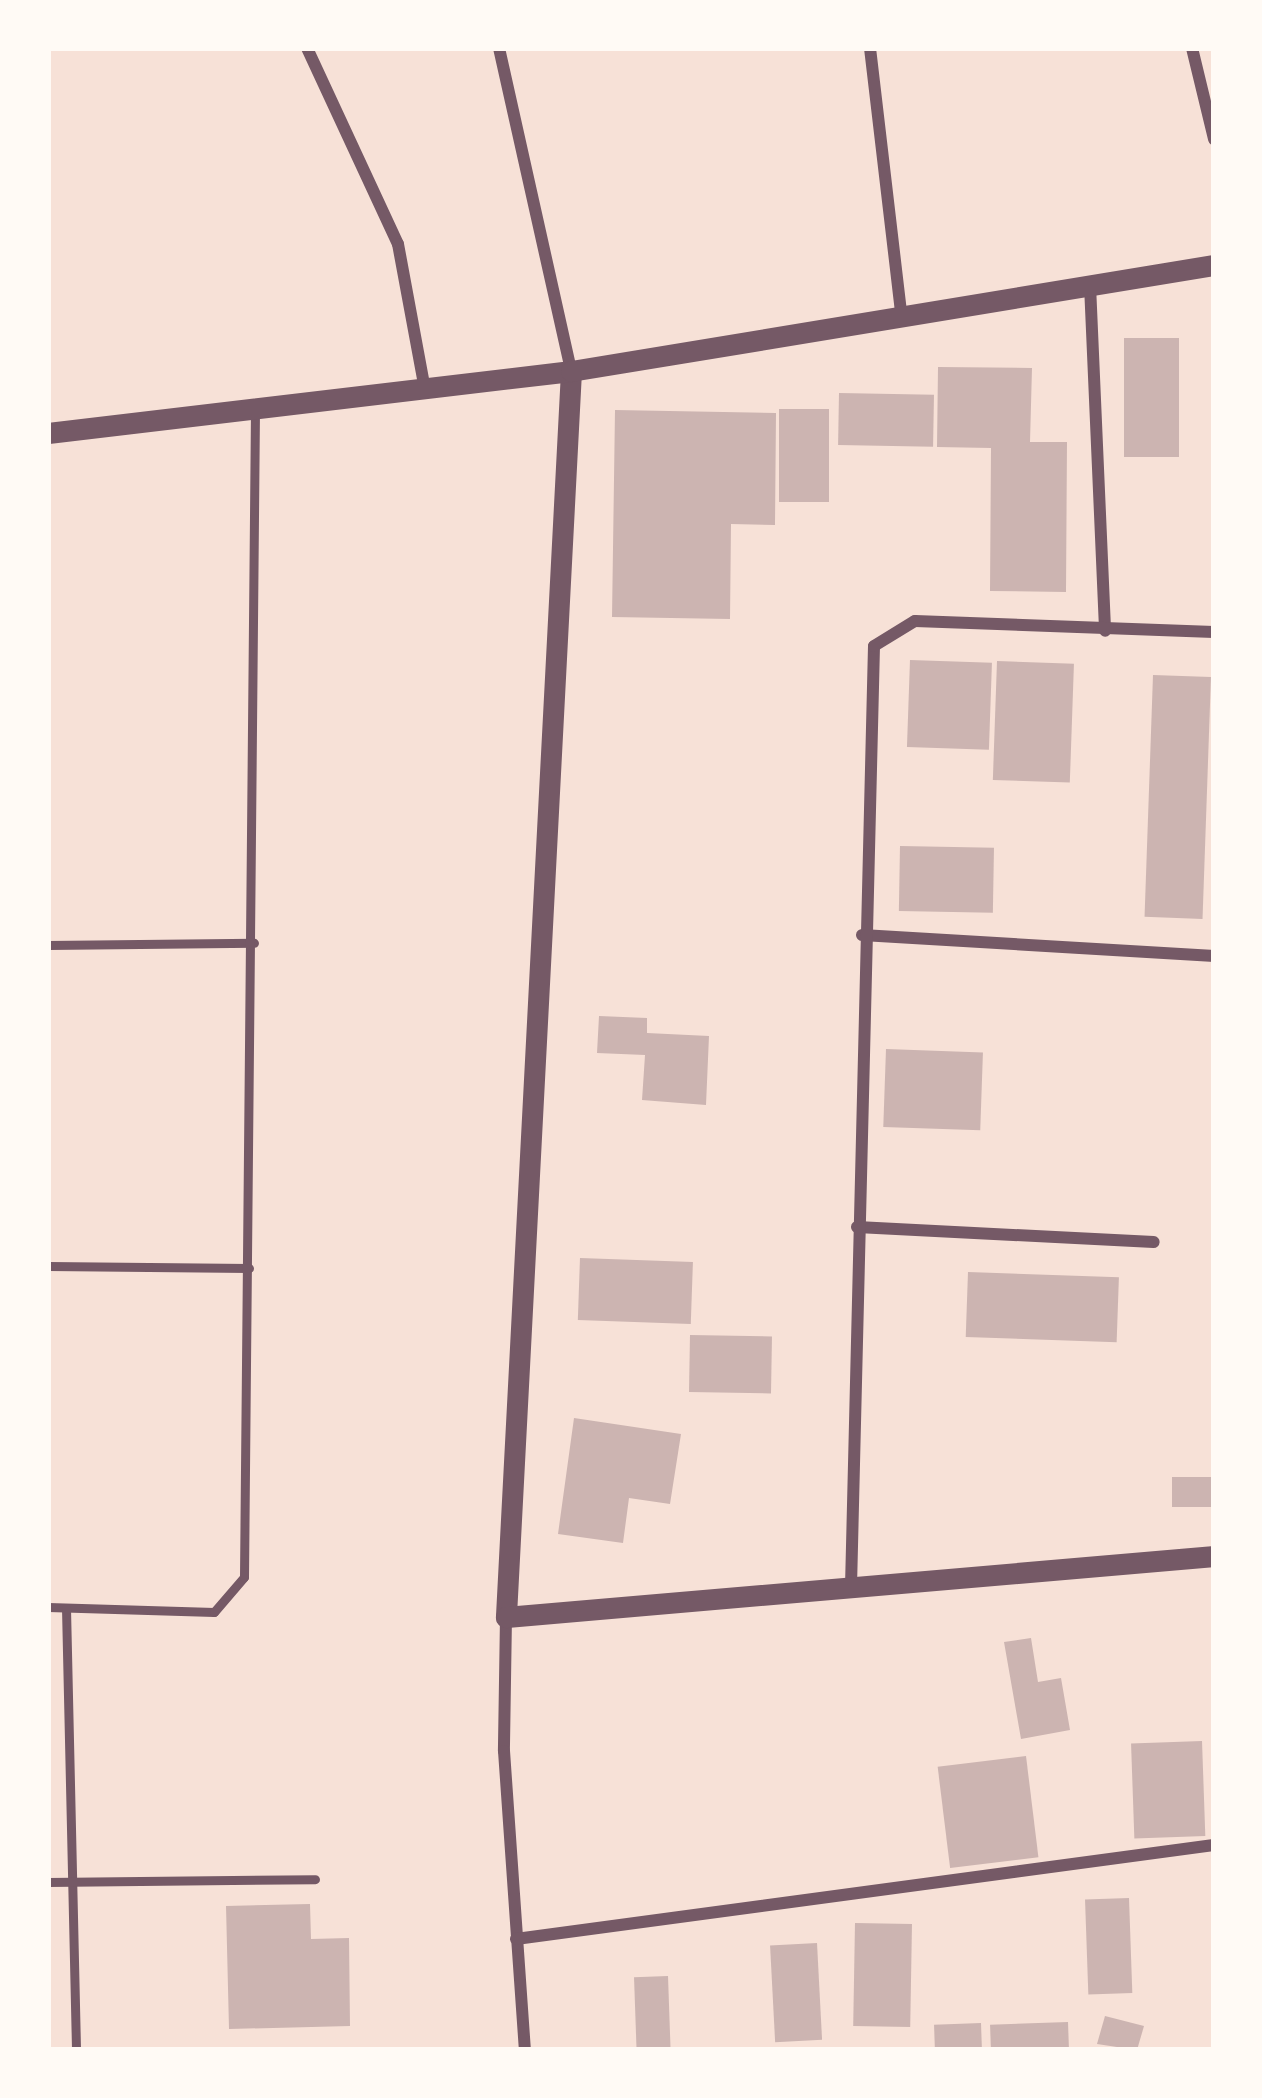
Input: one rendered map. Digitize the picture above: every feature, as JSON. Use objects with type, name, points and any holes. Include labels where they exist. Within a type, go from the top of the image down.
[{"type":"street","points":[[307,48],[398,244],[425,390]]},
{"type":"street","points":[[499,48],[571,371],[506,1617],[504,1750],[525,2050]]},
{"type":"street","points":[[870,48],[901,312]]},
{"type":"street","points":[[1192,48],[1214,137]]},
{"type":"street","points":[[48,433],[571,371],[901,312],[1214,265]]},
{"type":"street","points":[[1090,285],[1105,631]]},
{"type":"street","points":[[851,1587],[862,934],[874,646],[915,621],[1214,632]]},
{"type":"street","points":[[862,934],[1214,956]]},
{"type":"street","points":[[856,1227],[1154,1242]]},
{"type":"street","points":[[506,1617],[1214,1557]]},
{"type":"street","points":[[516,1939],[1214,1845]]},
{"type":"lane","points":[[48,1607],[214,1612],[244,1577],[254,943],[255,409]]},
{"type":"lane","points":[[48,945],[254,943]]},
{"type":"lane","points":[[48,1266],[249,1268]]},
{"type":"lane","points":[[66,1608],[76,2050]]},
{"type":"lane","points":[[48,1882],[315,1879]]},
{"type":"building","points":[[1124,338],[1179,338],[1179,457],[1124,457]]},
{"type":"building","points":[[938,367],[1032,368],[1030,442],[1067,442],[1066,592],[990,591],[991,448],[937,447]]},
{"type":"building","points":[[839,393],[934,395],[933,447],[838,445]]},
{"type":"building","points":[[779,409],[829,409],[829,502],[779,502]]},
{"type":"building","points":[[615,410],[776,413],[775,525],[731,524],[730,619],[612,617]]},
{"type":"building","points":[[910,660],[992,663],[989,750],[907,747]]},
{"type":"building","points":[[997,661],[1074,664],[1070,783],[993,780]]},
{"type":"building","points":[[1153,675],[1211,677],[1203,919],[1145,917]]},
{"type":"building","points":[[900,846],[994,848],[993,913],[899,911]]},
{"type":"building","points":[[599,1016],[647,1018],[647,1033],[709,1036],[706,1105],[642,1100],[645,1055],[597,1053]]},
{"type":"building","points":[[886,1049],[983,1052],[980,1130],[883,1127]]},
{"type":"building","points":[[580,1258],[693,1262],[691,1324],[578,1320]]},
{"type":"building","points":[[968,1272],[1119,1277],[1117,1342],[966,1337]]},
{"type":"building","points":[[690,1335],[772,1336],[771,1393],[689,1392]]},
{"type":"building","points":[[574,1418],[681,1434],[670,1504],[629,1498],[623,1543],[558,1534]]},
{"type":"building","points":[[1172,1477],[1214,1477],[1214,1507],[1172,1507]]},
{"type":"building","points":[[1031,1638],[1038,1682],[1061,1678],[1070,1730],[1021,1739],[1004,1642]]},
{"type":"building","points":[[1202,1741],[1205,1836],[1134,1838],[1131,1743]]},
{"type":"building","points":[[1026,1756],[1038,1857],[950,1868],[938,1767]]},
{"type":"building","points":[[1129,1898],[1132,1993],[1088,1994],[1085,1900]]},
{"type":"building","points":[[310,1904],[311,1939],[349,1938],[350,2026],[229,2029],[226,1906]]},
{"type":"building","points":[[855,1923],[912,1924],[910,2027],[853,2026]]},
{"type":"building","points":[[817,1943],[822,2040],[775,2042],[770,1945]]},
{"type":"building","points":[[668,1976],[671,2048],[637,2049],[634,1977]]},
{"type":"building","points":[[1105,2016],[1144,2026],[1137,2050],[1097,2044]]},
{"type":"building","points":[[1068,2022],[1069,2050],[991,2050],[990,2025]]},
{"type":"building","points":[[981,2023],[982,2050],[935,2050],[934,2025]]}]
